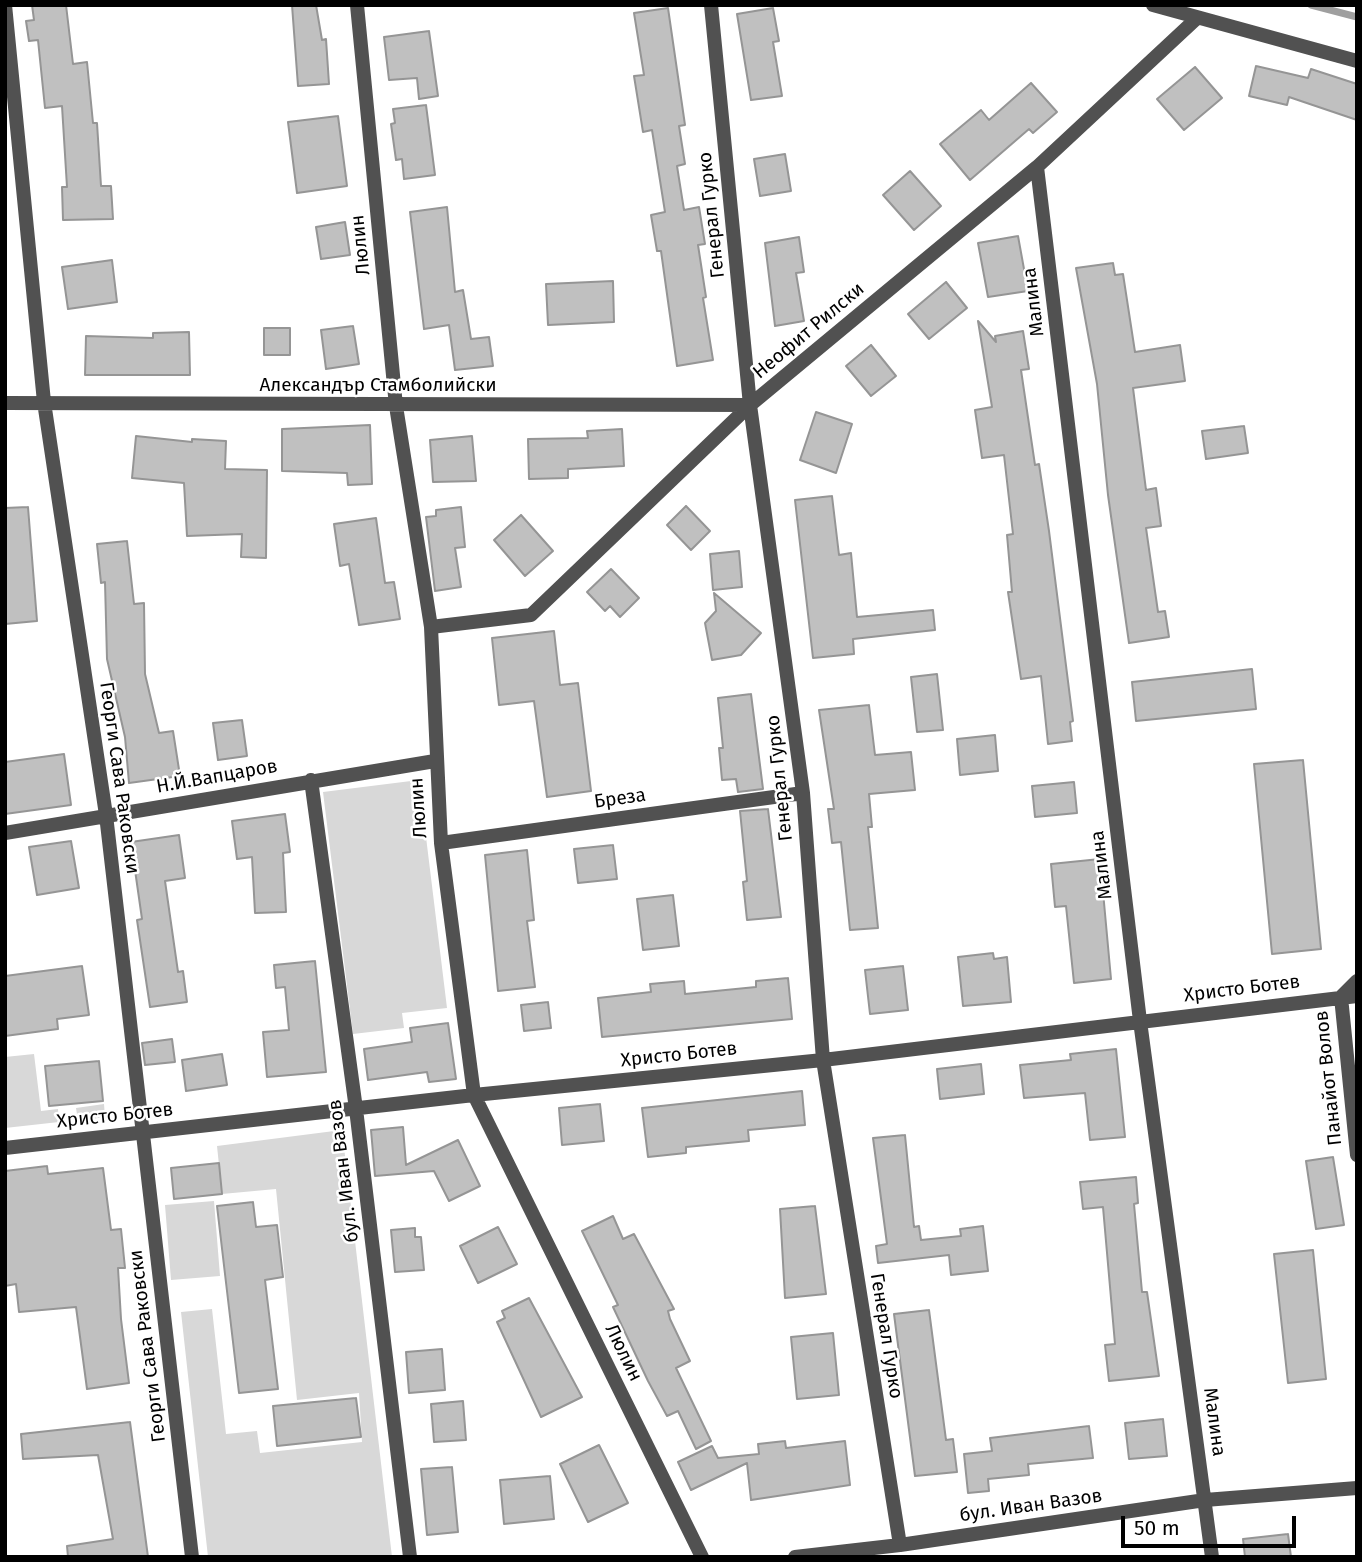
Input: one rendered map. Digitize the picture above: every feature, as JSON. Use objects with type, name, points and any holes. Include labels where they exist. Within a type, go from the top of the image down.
[{"type":"street","name":"Георги Сава Раковски","points":[[5,5],[44,402],[106,816],[192,1557]]},
{"type":"street","name":"Люлин","points":[[357,5],[396,406],[431,627],[435,761],[441,844],[474,1095],[702,1557]]},
{"type":"street","name":"Генерал Гурко","points":[[711,5],[750,405],[803,793],[823,1060],[900,1545]]},
{"type":"street","points":[[1153,5],[1196,19],[1357,61]]},
{"type":"street","name":"Неофит Рилски","points":[[431,627],[531,615],[750,405],[1037,167],[1196,19]]},
{"type":"street","name":"Малина","points":[[1037,167],[1140,1021],[1212,1557]]},
{"type":"street","name":"Александър Стамболийски","points":[[5,403],[750,405]]},
{"type":"street","name":"Н.Й.Вапцаров","points":[[5,833],[435,761]]},
{"type":"street","name":"бул. Иван Вазов","points":[[311,780],[356,1109],[410,1557]]},
{"type":"street","name":"Бреза","points":[[441,844],[803,793]]},
{"type":"street","points":[[1340,997],[1357,981]]},
{"type":"street","name":"Христо Ботев","points":[[5,1148],[474,1095],[823,1060],[1357,996]]},
{"type":"street","name":"Панайот Волов","points":[[1340,997],[1357,1155]]},
{"type":"street","name":"бул. Иван Вазов","points":[[795,1557],[900,1545],[1205,1500],[1357,1488]]},
{"type":"shaded area","points":[[419,780],[447,1008],[402,1013],[404,1028],[353,1034],[323,792]]},
{"type":"shaded area","points":[[34,1054],[41,1111],[58,1109],[59,1122],[5,1128],[5,1057]]},
{"type":"shaded area","points":[[104,1104],[105,1117],[78,1121],[76,1108]]},
{"type":"shaded area","points":[[342,1130],[392,1557],[208,1557],[181,1312],[212,1309],[226,1434],[257,1431],[260,1453],[362,1442],[359,1393],[297,1400],[276,1189],[222,1194],[217,1146]]},
{"type":"shaded area","points":[[214,1201],[220,1276],[171,1280],[165,1205]]},
{"type":"building","points":[[32,5],[66,5],[73,64],[87,62],[93,123],[97,123],[101,186],[111,186],[113,219],[63,220],[62,187],[67,187],[62,106],[45,108],[38,40],[29,41],[26,21],[34,20]]},
{"type":"building","points":[[292,5],[316,5],[322,40],[326,39],[329,84],[298,86]]},
{"type":"building","points":[[668,8],[685,125],[679,126],[685,164],[677,166],[684,210],[699,207],[705,244],[698,245],[713,360],[677,366],[661,251],[657,251],[651,215],[665,212],[652,130],[643,132],[634,76],[644,75],[634,13]]},
{"type":"building","points":[[773,8],[779,41],[773,42],[782,96],[751,100],[737,14]]},
{"type":"building","points":[[429,31],[438,96],[419,99],[417,78],[389,80],[384,37]]},
{"type":"building","points":[[1256,66],[1308,78],[1311,69],[1357,84],[1357,120],[1289,97],[1287,105],[1249,96]]},
{"type":"building","points":[[1195,67],[1222,98],[1184,130],[1157,99]]},
{"type":"building","points":[[1031,83],[1057,112],[1033,133],[1029,129],[970,180],[940,144],[981,110],[989,120]]},
{"type":"building","points":[[426,105],[435,175],[404,179],[402,159],[396,160],[391,124],[395,123],[393,109]]},
{"type":"building","points":[[338,116],[347,186],[297,193],[288,122]]},
{"type":"building","points":[[785,154],[791,191],[760,196],[754,159]]},
{"type":"building","points":[[910,171],[941,206],[914,230],[883,195]]},
{"type":"building","points":[[447,207],[455,292],[463,290],[471,339],[489,337],[493,366],[455,370],[449,325],[424,329],[410,212]]},
{"type":"building","points":[[345,222],[350,255],[321,259],[316,227]]},
{"type":"building","points":[[1018,236],[1028,291],[988,297],[978,243]]},
{"type":"building","points":[[799,237],[804,272],[796,273],[804,321],[775,326],[765,243]]},
{"type":"building","points":[[112,260],[117,302],[68,309],[62,267]]},
{"type":"building","points":[[1113,263],[1115,275],[1123,274],[1135,352],[1180,345],[1185,381],[1133,388],[1146,490],[1156,488],[1161,526],[1146,528],[1158,612],[1165,611],[1169,637],[1129,643],[1108,495],[1097,384],[1076,268]]},
{"type":"building","points":[[613,281],[614,322],[548,325],[546,284]]},
{"type":"building","points":[[946,282],[967,308],[929,339],[908,314]]},
{"type":"building","points":[[978,321],[996,342],[995,336],[1023,331],[1029,369],[1021,370],[1035,465],[1039,464],[1049,531],[1073,721],[1070,722],[1072,741],[1048,744],[1041,676],[1021,679],[1008,592],[1012,592],[1007,535],[1013,534],[1004,455],[982,458],[975,410],[992,407]]},
{"type":"building","points":[[353,326],[359,364],[326,369],[321,330]]},
{"type":"building","points":[[264,328],[290,328],[290,355],[264,355]]},
{"type":"building","points":[[189,332],[190,375],[85,375],[86,336],[153,338],[153,333]]},
{"type":"building","points":[[871,345],[896,376],[871,396],[846,366]]},
{"type":"building","points":[[816,412],[852,424],[836,473],[800,460]]},
{"type":"building","points":[[370,425],[372,484],[348,485],[347,473],[282,471],[282,429]]},
{"type":"building","points":[[1244,426],[1248,453],[1206,459],[1202,431]]},
{"type":"building","points":[[622,429],[624,466],[568,469],[568,478],[529,479],[528,439],[588,438],[587,431]]},
{"type":"building","points":[[136,436],[192,442],[192,439],[226,441],[225,469],[267,470],[266,558],[241,557],[242,534],[187,536],[184,483],[132,478]]},
{"type":"building","points":[[472,436],[476,481],[433,482],[430,440]]},
{"type":"building","points":[[832,496],[839,555],[851,553],[857,617],[933,610],[935,630],[853,639],[854,654],[813,658],[795,500]]},
{"type":"building","points":[[686,506],[710,531],[691,550],[667,525]]},
{"type":"building","points":[[28,507],[37,621],[5,624],[5,508]]},
{"type":"building","points":[[461,507],[465,547],[455,548],[461,587],[435,591],[426,517],[436,516],[436,510]]},
{"type":"building","points":[[521,515],[553,551],[525,576],[494,540]]},
{"type":"building","points":[[376,518],[385,583],[394,582],[400,619],[359,625],[349,564],[340,566],[334,524]]},
{"type":"building","points":[[127,541],[134,604],[144,603],[145,674],[159,733],[173,731],[180,776],[129,783],[125,737],[107,659],[105,582],[101,583],[97,544]]},
{"type":"building","points":[[739,551],[742,587],[713,590],[710,554]]},
{"type":"building","points":[[611,569],[639,598],[620,617],[610,606],[605,611],[587,592]]},
{"type":"building","points":[[714,593],[761,633],[741,655],[712,660],[705,623],[716,611]]},
{"type":"building","points":[[554,631],[560,685],[578,683],[591,791],[547,797],[534,701],[499,705],[492,638]]},
{"type":"building","points":[[1252,669],[1256,709],[1136,721],[1132,682]]},
{"type":"building","points":[[937,674],[943,730],[917,732],[911,677]]},
{"type":"building","points":[[751,694],[763,789],[738,792],[736,779],[722,780],[719,748],[723,748],[718,698]]},
{"type":"building","points":[[869,705],[875,755],[911,752],[915,790],[869,794],[872,827],[868,827],[878,928],[850,930],[841,842],[832,843],[828,809],[834,809],[819,710]]},
{"type":"building","points":[[242,720],[247,756],[218,760],[213,723]]},
{"type":"building","points":[[995,735],[998,771],[960,775],[957,739]]},
{"type":"building","points":[[64,754],[71,805],[5,814],[5,762]]},
{"type":"building","points":[[1303,760],[1321,949],[1272,954],[1254,764]]},
{"type":"building","points":[[1074,782],[1077,813],[1035,817],[1032,786]]},
{"type":"building","points":[[768,809],[781,917],[747,920],[743,882],[747,881],[740,811]]},
{"type":"building","points":[[285,814],[290,852],[283,853],[286,912],[255,913],[252,857],[237,859],[232,821]]},
{"type":"building","points":[[179,835],[185,878],[165,881],[178,972],[183,971],[187,1002],[150,1007],[137,920],[142,919],[131,842]]},
{"type":"building","points":[[71,841],[79,888],[37,895],[29,847]]},
{"type":"building","points":[[613,845],[617,879],[578,883],[574,849]]},
{"type":"building","points":[[527,850],[534,920],[527,921],[535,987],[498,991],[485,855]]},
{"type":"building","points":[[1100,859],[1111,979],[1074,983],[1066,906],[1055,907],[1051,864]]},
{"type":"building","points":[[673,895],[679,946],[643,950],[637,899]]},
{"type":"building","points":[[993,953],[994,959],[1007,957],[1011,1002],[963,1006],[958,957]]},
{"type":"building","points":[[315,961],[326,1072],[267,1077],[263,1032],[289,1030],[285,987],[276,988],[274,965]]},
{"type":"building","points":[[82,966],[89,1015],[57,1019],[58,1029],[5,1036],[5,976]]},
{"type":"building","points":[[903,966],[908,1010],[870,1014],[865,970]]},
{"type":"building","points":[[788,978],[792,1019],[602,1037],[598,998],[651,992],[650,984],[684,981],[685,994],[756,987],[756,981]]},
{"type":"building","points":[[548,1002],[551,1028],[524,1031],[521,1005]]},
{"type":"building","points":[[448,1023],[456,1079],[429,1082],[427,1072],[368,1080],[364,1049],[412,1042],[410,1028]]},
{"type":"building","points":[[172,1039],[175,1062],[145,1065],[142,1043]]},
{"type":"building","points":[[1116,1049],[1125,1137],[1090,1140],[1085,1093],[1024,1098],[1020,1065],[1071,1060],[1070,1054]]},
{"type":"building","points":[[222,1054],[227,1085],[186,1091],[182,1060]]},
{"type":"building","points":[[99,1061],[103,1101],[49,1106],[45,1066]]},
{"type":"building","points":[[981,1064],[984,1094],[940,1099],[937,1069]]},
{"type":"building","points":[[802,1091],[805,1125],[748,1130],[749,1141],[686,1147],[686,1153],[648,1157],[642,1108]]},
{"type":"building","points":[[600,1104],[604,1141],[562,1145],[559,1108]]},
{"type":"building","points":[[403,1127],[406,1165],[458,1140],[480,1186],[449,1201],[434,1171],[375,1176],[371,1130]]},
{"type":"building","points":[[905,1135],[914,1227],[919,1226],[921,1240],[961,1236],[960,1229],[983,1226],[988,1271],[951,1275],[949,1255],[878,1263],[876,1246],[887,1244],[873,1138]]},
{"type":"building","points":[[1333,1157],[1344,1225],[1316,1229],[1306,1161]]},
{"type":"building","points":[[219,1163],[222,1194],[174,1199],[171,1168]]},
{"type":"building","points":[[47,1166],[48,1174],[103,1168],[111,1230],[121,1229],[125,1268],[118,1268],[129,1383],[87,1389],[76,1307],[19,1312],[16,1284],[5,1286],[5,1171]]},
{"type":"building","points":[[1136,1177],[1138,1203],[1134,1204],[1142,1292],[1147,1292],[1159,1376],[1109,1381],[1105,1345],[1115,1344],[1103,1207],[1083,1209],[1080,1182]]},
{"type":"building","points":[[253,1202],[256,1227],[277,1225],[283,1277],[265,1280],[278,1389],[239,1393],[217,1206]]},
{"type":"building","points":[[815,1206],[826,1294],[785,1298],[780,1209]]},
{"type":"building","points":[[613,1216],[623,1239],[634,1234],[674,1309],[668,1311],[670,1319],[690,1361],[676,1368],[711,1441],[696,1449],[678,1411],[667,1416],[648,1381],[613,1307],[618,1305],[582,1231]]},
{"type":"building","points":[[498,1227],[517,1264],[478,1283],[460,1246]]},
{"type":"building","points":[[415,1228],[415,1237],[421,1237],[424,1270],[395,1272],[391,1230]]},
{"type":"building","points":[[1313,1250],[1326,1379],[1288,1383],[1274,1254]]},
{"type":"building","points":[[529,1298],[582,1397],[541,1417],[497,1322],[505,1318],[502,1311]]},
{"type":"building","points":[[929,1310],[946,1440],[953,1439],[957,1472],[915,1476],[894,1314]]},
{"type":"building","points":[[833,1333],[839,1395],[797,1399],[791,1337]]},
{"type":"building","points":[[442,1349],[445,1390],[409,1393],[406,1352]]},
{"type":"building","points":[[356,1398],[361,1437],[277,1446],[273,1406]]},
{"type":"building","points":[[463,1401],[466,1440],[434,1442],[431,1404]]},
{"type":"building","points":[[1163,1419],[1167,1456],[1129,1459],[1125,1423]]},
{"type":"building","points":[[130,1422],[148,1557],[68,1557],[67,1546],[113,1539],[98,1455],[23,1459],[21,1434]]},
{"type":"building","points":[[1089,1426],[1093,1458],[1028,1464],[1029,1475],[988,1479],[989,1491],[968,1493],[964,1454],[992,1451],[990,1438]]},
{"type":"building","points":[[785,1441],[786,1448],[845,1441],[850,1485],[751,1500],[747,1463],[691,1490],[678,1462],[712,1446],[718,1458],[759,1454],[758,1444]]},
{"type":"building","points":[[599,1445],[628,1503],[588,1522],[560,1464]]},
{"type":"building","points":[[452,1467],[458,1532],[427,1535],[421,1469]]},
{"type":"building","points":[[550,1476],[554,1519],[504,1524],[500,1480]]},
{"type":"building","points":[[1288,1534],[1291,1557],[1245,1557],[1243,1539]]},
{"type":"waterway","points":[[1311,5],[1357,17]]}]
